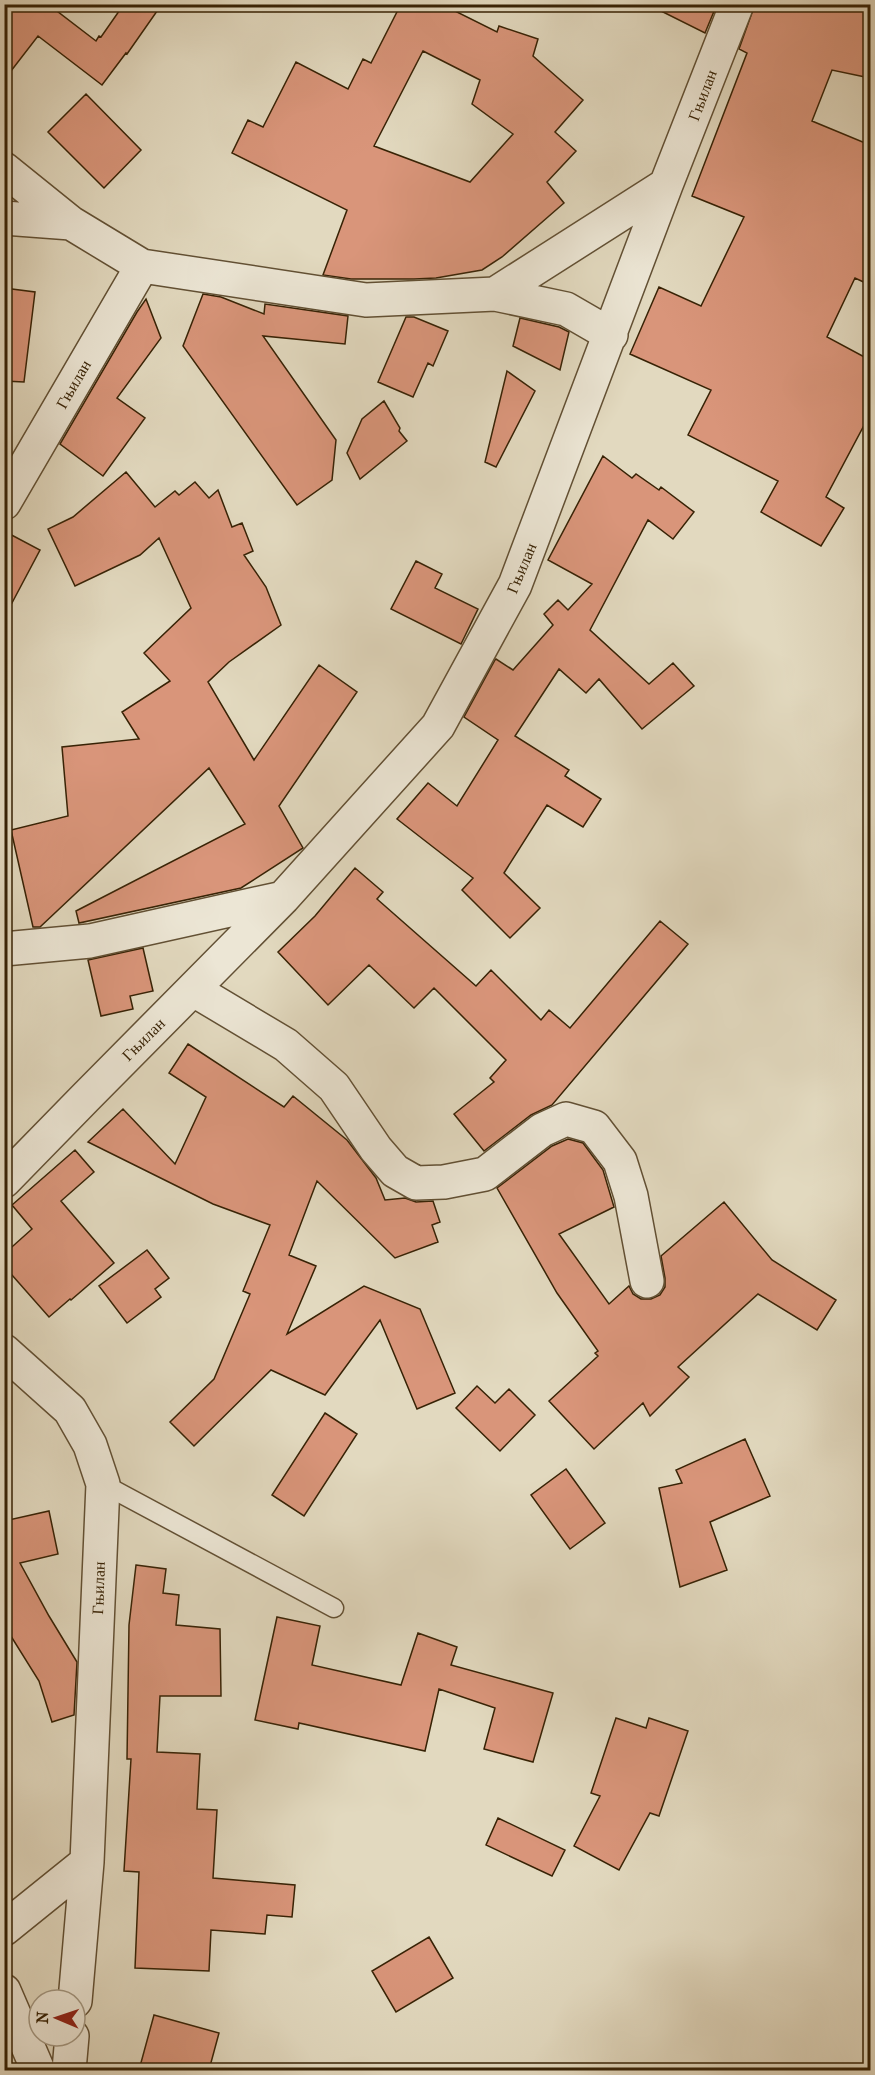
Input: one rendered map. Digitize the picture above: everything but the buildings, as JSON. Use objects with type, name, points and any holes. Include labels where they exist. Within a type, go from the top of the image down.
[{"type":"street","name":"Гњилан","points":[[4,1181],[283,898],[438,726],[515,585],[737,4]]},
{"type":"street","points":[[4,169],[71,223],[142,266],[366,300],[495,294],[566,309],[610,335]]},
{"type":"street","points":[[495,294],[666,185]]},
{"type":"street","points":[[4,218],[71,223]]},
{"type":"street","name":"Гњилан","points":[[4,502],[142,266]]},
{"type":"street","points":[[4,949],[90,941],[283,898]]},
{"type":"street","points":[[194,990],[286,1045],[334,1087],[376,1149],[395,1171],[416,1183],[444,1182],[485,1174],[542,1130],[566,1119],[594,1127],[620,1161],[631,1196],[647,1281]]},
{"type":"street","name":"Гњилан","points":[[4,1351],[70,1410],[90,1445],[103,1484],[87,1862],[76,1988]]},
{"type":"street","points":[[4,1929],[87,1862]]},
{"type":"street","points":[[4,1991],[39,2070]]},
{"type":"street","points":[[69,2070],[71,2048]]},
{"type":"lane","points":[[103,1484],[334,1608]]}]
